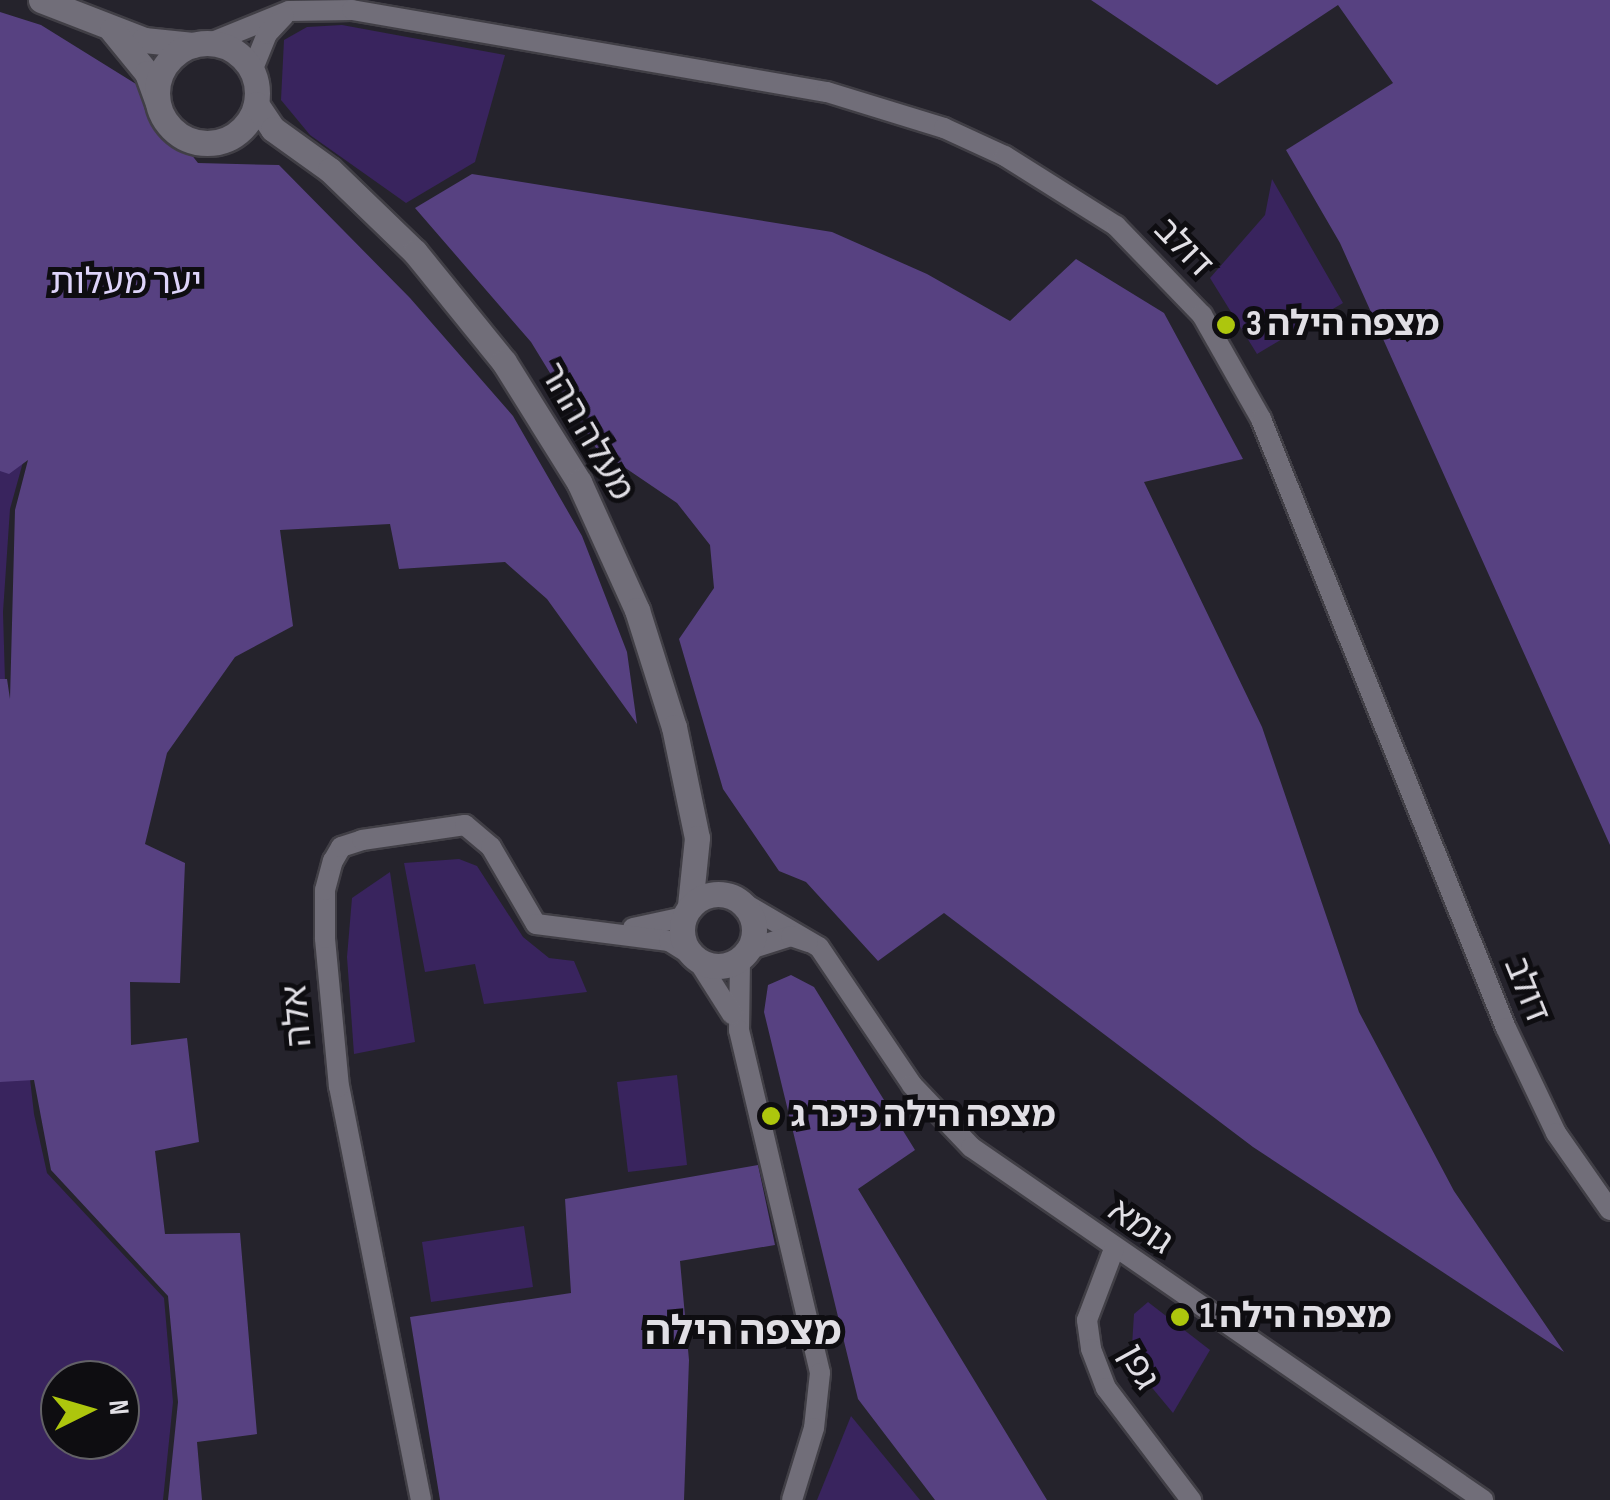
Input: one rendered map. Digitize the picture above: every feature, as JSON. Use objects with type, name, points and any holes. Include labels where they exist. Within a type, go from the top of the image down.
[{"type":"street","points":[[42,0],[112,30],[201,44],[241,57],[252,71]]},
{"type":"street","name":"דולב","points":[[201,44],[289,12],[352,10],[862,102],[1005,156],[1116,226],[1165,270],[1202,315],[1262,419],[1506,1028],[1556,1133],[1610,1210]]},
{"type":"street","points":[[226,141],[250,120],[256,104],[252,71],[267,34],[289,12]]},
{"type":"street","points":[[112,30],[147,73],[172,130],[191,142],[226,141],[306,153]]},
{"type":"street","points":[[157,101],[166,64],[201,44]]},
{"type":"street","name":"מעלה ההר","points":[[256,104],[273,129],[306,153],[415,252],[548,427],[637,610],[674,727],[692,813],[697,866],[687,912]]},
{"type":"street","name":"מעלה ההר","points":[[692,813],[734,898]]},
{"type":"street","name":"אלה","points":[[421,1500],[338,1088],[326,938],[325,890],[333,861],[341,847],[362,840],[465,824],[491,848],[536,924],[669,940],[694,958]]},
{"type":"street","points":[[734,898],[754,924],[745,954],[739,1030],[820,1373],[814,1428],[792,1500]]},
{"type":"street","points":[[739,1030],[694,958],[687,912],[734,898],[820,947]]},
{"type":"street","name":"אלה","points":[[611,932],[687,912]]},
{"type":"street","points":[[694,958],[716,967],[790,936],[820,947]]},
{"type":"street","name":"גומא","points":[[820,947],[941,1120],[1114,1250],[1483,1500]]},
{"type":"street","name":"גפן","points":[[1114,1250],[1087,1320],[1091,1349],[1106,1388],[1191,1500]]},
{"type":"shaded area","points":[[342,25],[505,55],[475,162],[406,203],[310,135],[281,100],[284,40],[307,27]]},
{"type":"shaded area","points":[[0,74],[35,419],[10,509],[3,612],[12,921],[34,1114],[47,1173],[164,1298],[173,1402],[163,1500],[0,1500]]},
{"type":"shaded area","points":[[1272,179],[1343,303],[1257,354],[1210,278],[1265,215]]},
{"type":"shaded area","points":[[459,859],[477,866],[523,937],[549,958],[574,961],[587,992],[484,1004],[475,964],[425,972],[404,863]]},
{"type":"shaded area","points":[[390,872],[415,1042],[354,1054],[347,957],[352,898]]},
{"type":"shaded area","points":[[677,1075],[687,1165],[628,1172],[617,1082]]},
{"type":"shaded area","points":[[524,1226],[533,1287],[431,1302],[422,1242]]},
{"type":"shaded area","points":[[1148,1302],[1210,1350],[1173,1413],[1139,1372],[1132,1346],[1134,1314]]},
{"type":"shaded area","points":[[851,1416],[920,1500],[817,1500]]},
{"type":"green space","points":[[1091,0],[1610,0],[1610,845],[1340,243],[1286,150],[1393,83],[1338,5],[1217,85]]},
{"type":"green space","name":"יער מעלות","points":[[0,12],[41,25],[136,84],[198,163],[279,165],[410,298],[513,416],[582,536],[627,652],[637,724],[547,599],[505,562],[399,569],[390,524],[280,530],[293,626],[235,657],[167,753],[145,844],[185,863],[180,983],[130,982],[131,1045],[187,1038],[199,1142],[155,1151],[165,1234],[240,1233],[257,1434],[197,1442],[202,1500],[168,1500],[178,1402],[168,1296],[51,1170],[34,1080],[0,1082],[0,679],[7,679],[10,699],[15,510],[28,460],[9,474],[0,471]]},
{"type":"green space","points":[[472,174],[832,232],[927,274],[1010,321],[1076,259],[1164,313],[1243,459],[1144,482],[1262,727],[1359,1012],[1454,1191],[1564,1352],[1253,1147],[944,913],[878,961],[806,882],[779,871],[723,789],[679,639],[714,588],[710,545],[677,503],[596,448],[531,342],[415,208]]},
{"type":"green space","points":[[791,975],[814,987],[915,1150],[858,1189],[1047,1500],[935,1500],[858,1399],[764,1012],[768,985]]},
{"type":"green space","points":[[758,1165],[775,1245],[680,1261],[689,1360],[684,1500],[440,1500],[410,1317],[571,1293],[565,1199]]},
{"type":"place","name":"מצפה הילה 3","points":[[1226,325]]},
{"type":"place","name":"מצפה הילה כיכר ג","points":[[771,1116]]},
{"type":"place","name":"מצפה הילה 1","points":[[1180,1317]]},
{"type":"district","name":"מצפה הילה","points":[[743,1332]]}]
